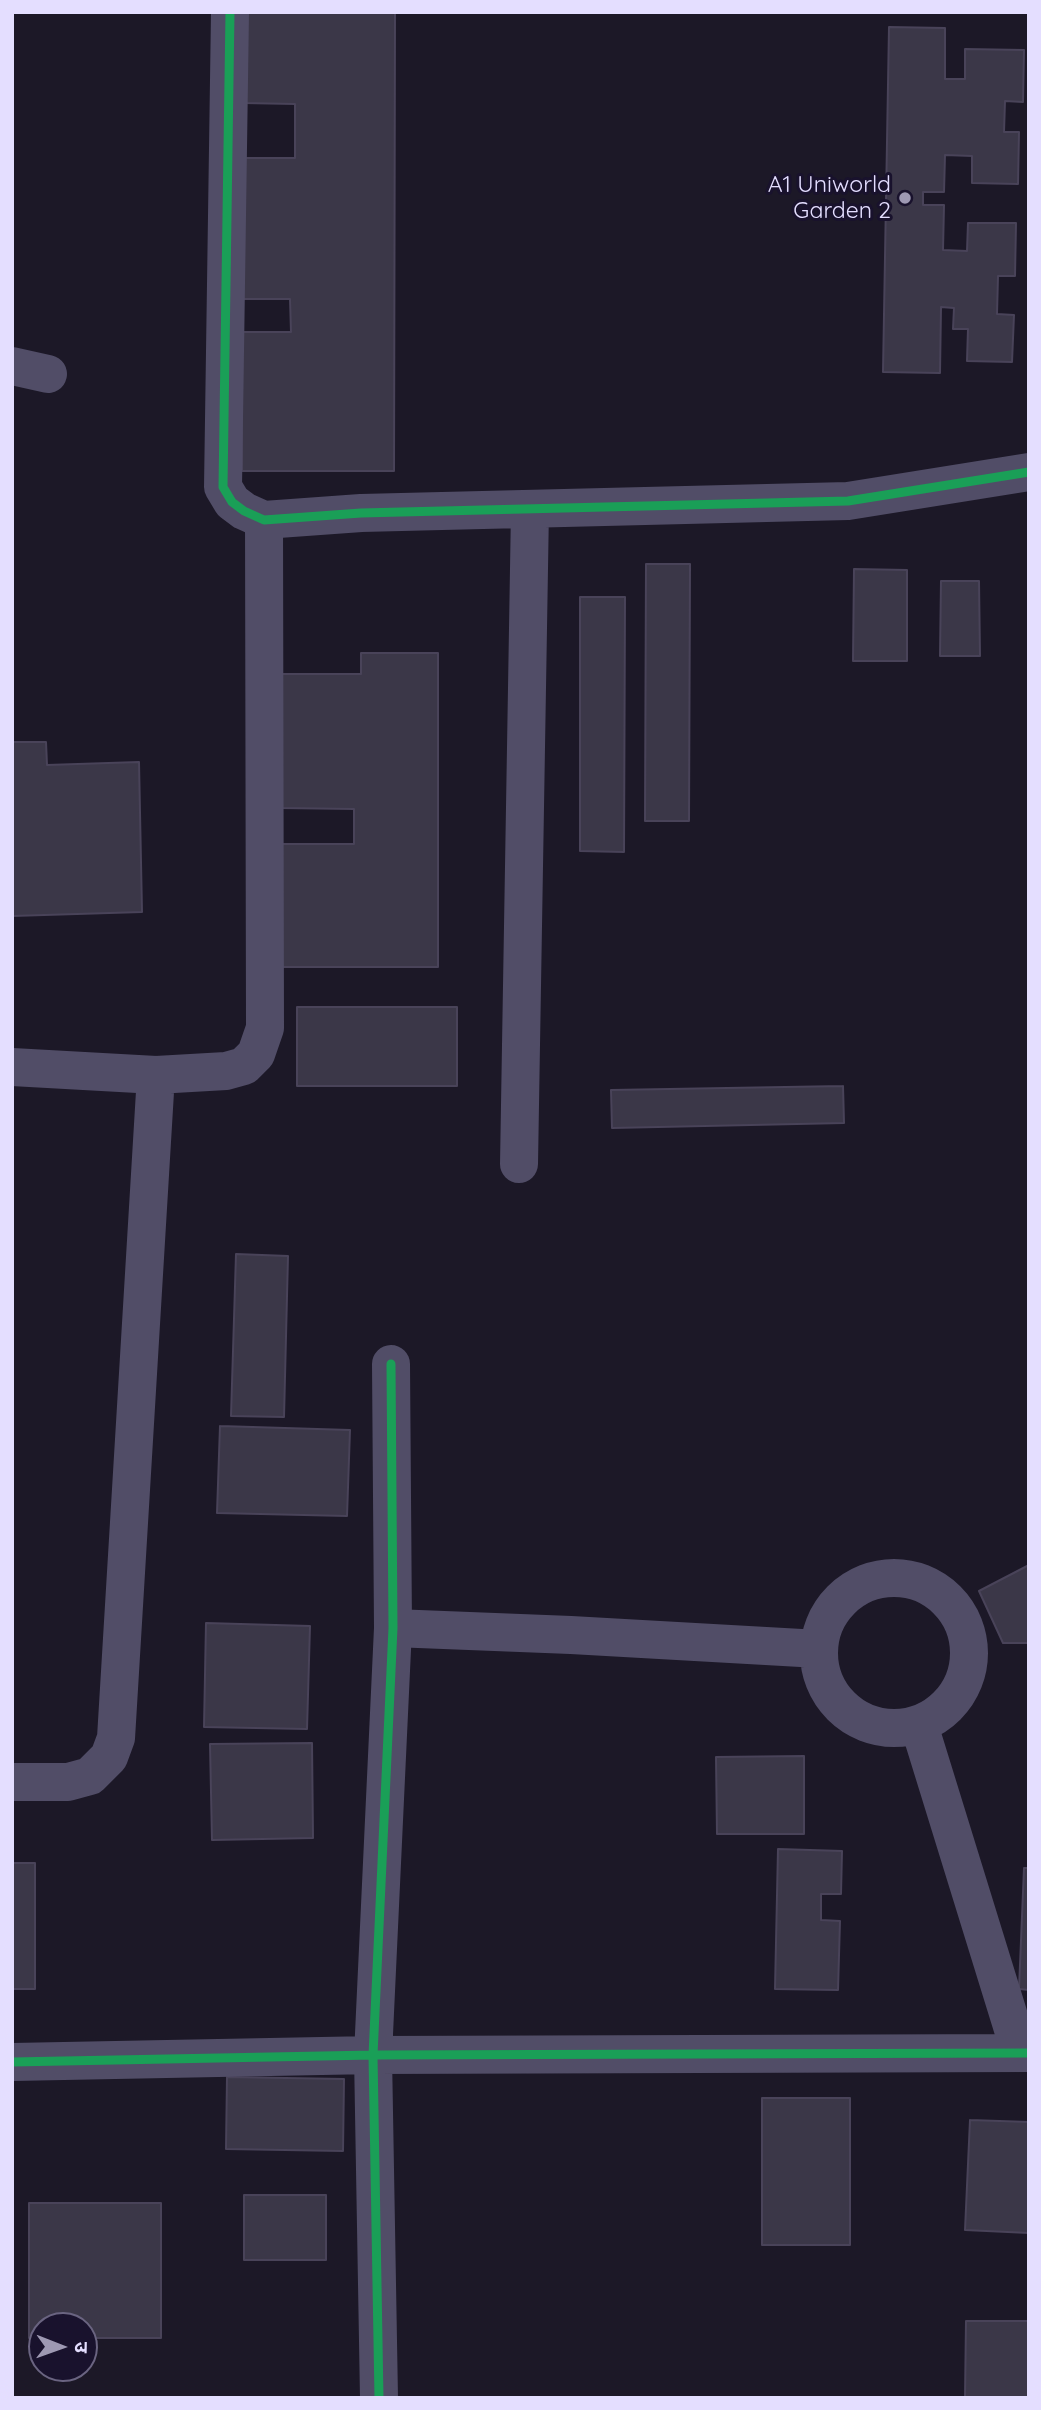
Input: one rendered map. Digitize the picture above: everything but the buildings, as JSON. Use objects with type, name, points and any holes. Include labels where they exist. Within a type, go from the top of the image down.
[{"type":"street","points":[[230,12],[223,487],[232,502],[244,511],[264,520],[361,513],[848,501],[1029,472]]},
{"type":"street","points":[[519,1164],[530,509]]},
{"type":"street","points":[[12,1067],[156,1075],[226,1071],[244,1066],[256,1054],[265,1028],[264,520]]},
{"type":"street","points":[[12,1782],[68,1782],[90,1776],[109,1757],[116,1738],[156,1075]]},
{"type":"street","points":[[379,2398],[373,2055],[393,1628],[391,1364]]},
{"type":"street","points":[[908,1579],[931,1587],[951,1604],[964,1628],[968,1642],[966,1675],[954,1698],[937,1715],[919,1725],[887,1729],[870,1726],[843,1710],[824,1682],[818,1661],[823,1629],[834,1607],[855,1589],[870,1581],[908,1579]]},
{"type":"street","points":[[393,1628],[571,1634],[819,1649]]},
{"type":"street","points":[[12,2062],[373,2055],[1024,2053],[919,1725]]},
{"type":"cycle path","points":[[230,12],[223,487],[232,502],[244,511],[264,520],[361,513],[848,501],[1029,472]]},
{"type":"cycle path","points":[[379,2398],[373,2055],[393,1628],[391,1364]]},
{"type":"cycle path","points":[[12,2062],[373,2055],[1029,2053]]},
{"type":"place","name":"A1 Uniworld Garden 2","points":[[905,198]]}]
